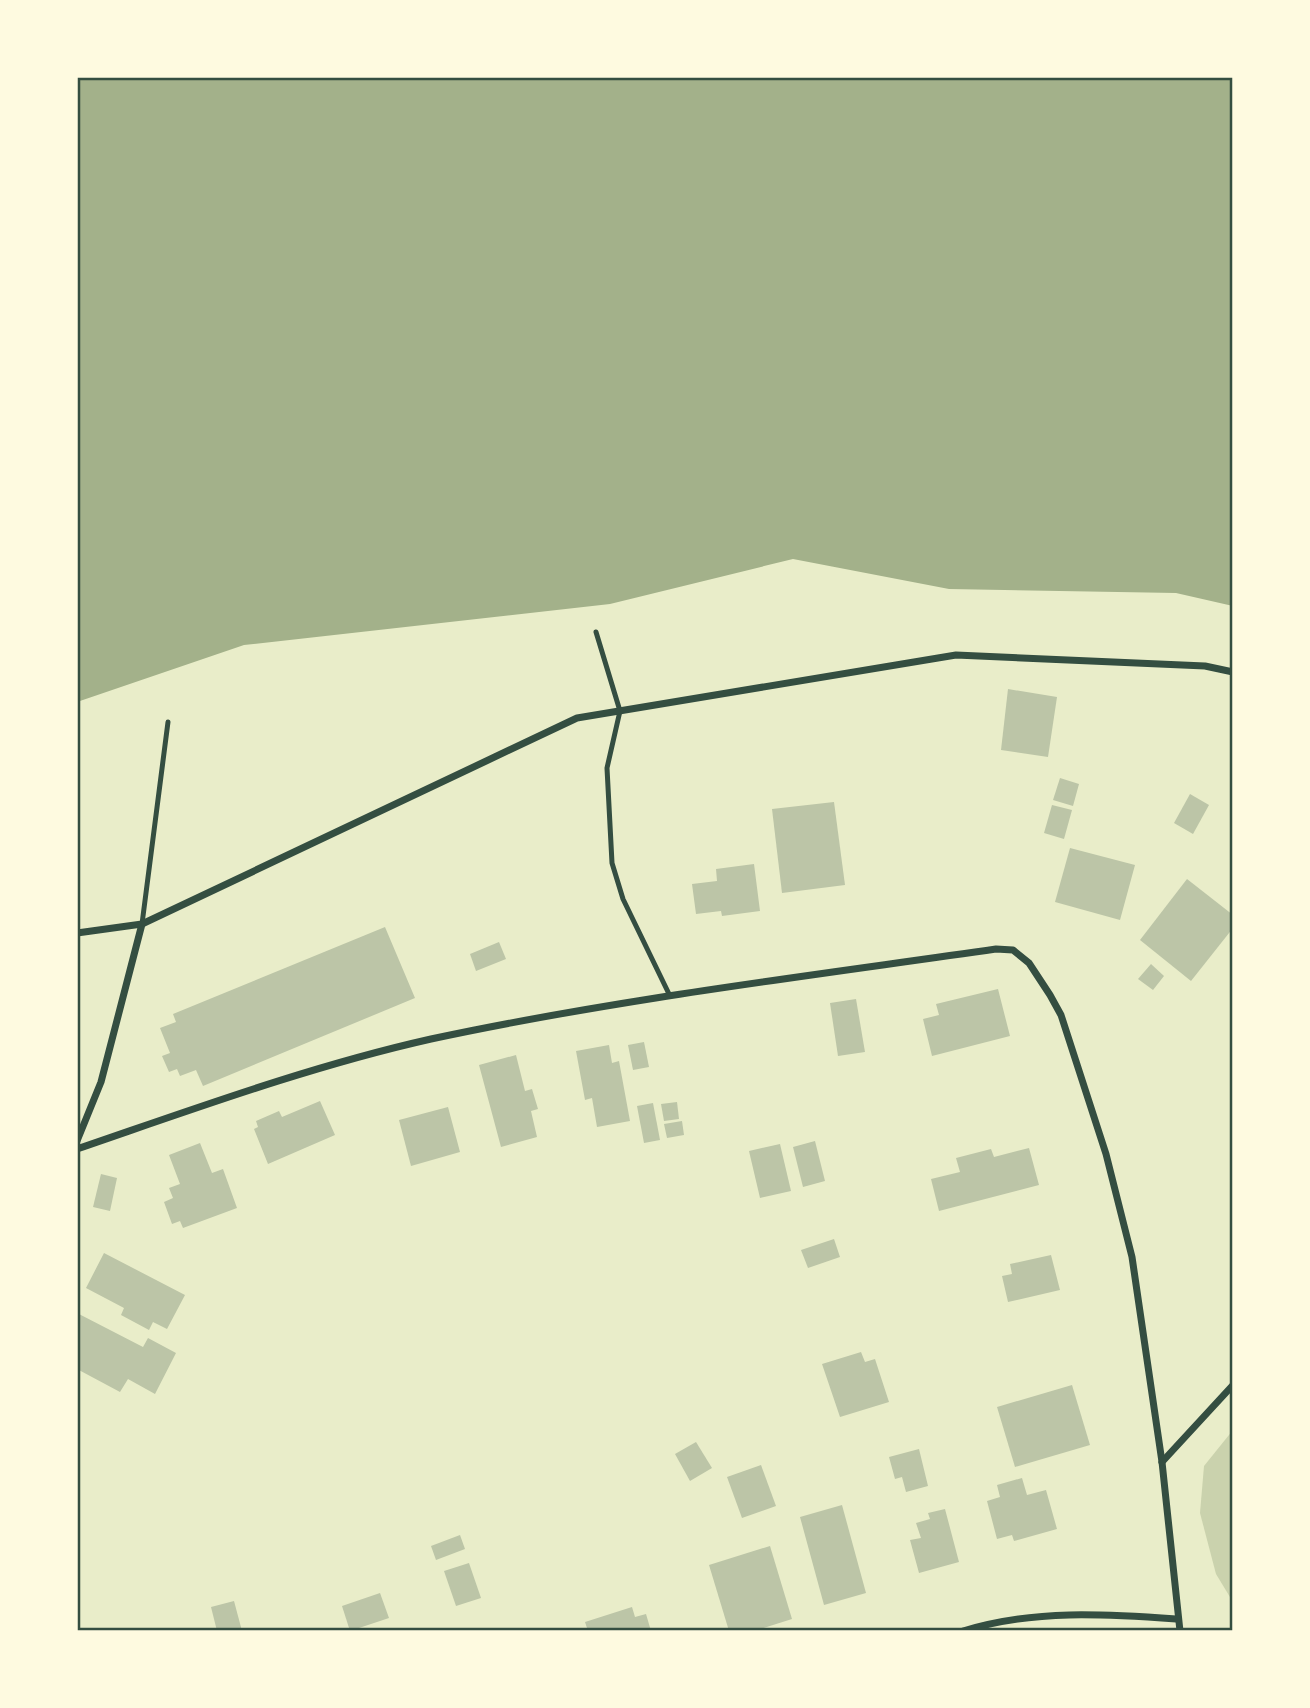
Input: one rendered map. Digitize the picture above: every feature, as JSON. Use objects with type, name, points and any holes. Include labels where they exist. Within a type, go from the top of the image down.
[{"type":"street","points":[[77,933],[142,925],[577,718],[956,654],[1205,666],[1233,673]]},
{"type":"street","points":[[77,1141],[101,1082],[142,925]]},
{"type":"street","points":[[77,1149],[309,1071],[430,1040],[670,996],[996,949],[1013,950],[1028,963],[1061,1015],[1102,1142],[1132,1257],[1162,1462],[1180,1631]]},
{"type":"street","points":[[1162,1462],[1233,1385]]},
{"type":"street","points":[[963,1631],[988,1623],[1077,1612],[1178,1619]]},
{"type":"lane","points":[[596,632],[621,711],[607,768],[612,863],[623,899],[670,996]]},
{"type":"lane","points":[[142,925],[168,722]]},
{"type":"shaded area","points":[[77,77],[1233,77],[1233,606],[1176,593],[949,589],[793,559],[610,604],[244,645],[77,702]]},
{"type":"shaded area","points":[[1233,1430],[1233,1602],[1216,1574],[1200,1513],[1204,1466]]},
{"type":"building","points":[[1008,689],[1057,697],[1048,757],[1001,750]]},
{"type":"building","points":[[1060,778],[1079,784],[1073,806],[1053,800]]},
{"type":"building","points":[[1190,794],[1209,805],[1193,834],[1174,823]]},
{"type":"building","points":[[834,802],[845,885],[782,893],[772,809]]},
{"type":"building","points":[[1052,805],[1072,810],[1064,839],[1044,833]]},
{"type":"building","points":[[1070,848],[1135,865],[1120,920],[1055,902]]},
{"type":"building","points":[[754,864],[760,911],[722,916],[721,911],[696,914],[692,884],[717,881],[716,869]]},
{"type":"building","points":[[1187,879],[1233,915],[1233,928],[1191,981],[1140,940]]},
{"type":"building","points":[[385,927],[415,998],[203,1086],[196,1070],[180,1076],[177,1069],[169,1072],[162,1056],[170,1053],[160,1028],[176,1022],[173,1014]]},
{"type":"building","points":[[499,942],[506,959],[476,971],[470,954]]},
{"type":"building","points":[[1151,964],[1164,976],[1153,990],[1138,979]]},
{"type":"building","points":[[998,989],[1010,1036],[932,1056],[923,1019],[939,1015],[936,1004]]},
{"type":"building","points":[[856,999],[865,1052],[838,1056],[830,1003]]},
{"type":"building","points":[[644,1042],[649,1067],[633,1070],[628,1045]]},
{"type":"building","points":[[609,1045],[612,1063],[619,1061],[630,1121],[597,1127],[592,1098],[585,1100],[576,1051]]},
{"type":"building","points":[[516,1055],[525,1091],[532,1089],[538,1109],[531,1111],[537,1137],[501,1147],[479,1065]]},
{"type":"building","points":[[320,1101],[335,1135],[268,1164],[254,1129],[258,1127],[256,1121],[279,1111],[282,1117]]},
{"type":"building","points":[[677,1102],[679,1119],[664,1121],[661,1104]]},
{"type":"building","points":[[653,1103],[660,1140],[644,1143],[637,1106]]},
{"type":"building","points":[[448,1107],[460,1152],[411,1166],[399,1120]]},
{"type":"building","points":[[682,1121],[684,1135],[667,1138],[664,1124]]},
{"type":"building","points":[[815,1141],[825,1181],[803,1187],[793,1147]]},
{"type":"building","points":[[200,1143],[212,1173],[223,1169],[237,1208],[183,1228],[180,1221],[172,1224],[164,1202],[173,1198],[169,1188],[180,1184],[169,1155]]},
{"type":"building","points":[[780,1144],[791,1191],[760,1198],[749,1151]]},
{"type":"building","points":[[1029,1148],[1039,1185],[939,1211],[931,1179],[960,1172],[956,1158],[991,1149],[994,1157]]},
{"type":"building","points":[[101,1174],[117,1178],[110,1211],[93,1207]]},
{"type":"building","points":[[834,1239],[840,1257],[808,1268],[801,1250]]},
{"type":"building","points":[[104,1253],[185,1295],[167,1329],[153,1322],[149,1330],[121,1315],[124,1308],[86,1288]]},
{"type":"building","points":[[1051,1255],[1060,1290],[1008,1302],[1002,1276],[1012,1274],[1010,1264]]},
{"type":"building","points":[[77,1313],[143,1347],[148,1338],[176,1353],[155,1394],[128,1379],[120,1392],[77,1369]]},
{"type":"building","points":[[861,1352],[865,1362],[875,1359],[889,1402],[840,1417],[822,1364]]},
{"type":"building","points":[[1072,1385],[1090,1445],[1015,1467],[997,1407]]},
{"type":"building","points":[[696,1442],[712,1468],[690,1481],[675,1454]]},
{"type":"building","points":[[919,1449],[928,1486],[906,1492],[902,1477],[895,1479],[889,1457]]},
{"type":"building","points":[[761,1465],[776,1506],[742,1518],[727,1477]]},
{"type":"building","points":[[1022,1478],[1027,1495],[1046,1490],[1057,1529],[1014,1541],[1012,1535],[997,1539],[987,1501],[1000,1497],[997,1485]]},
{"type":"building","points":[[842,1505],[866,1593],[824,1605],[800,1517]]},
{"type":"building","points":[[945,1509],[959,1562],[919,1573],[910,1540],[921,1538],[916,1523],[930,1519],[928,1513]]},
{"type":"building","points":[[460,1535],[465,1549],[436,1560],[431,1546]]},
{"type":"building","points":[[770,1546],[792,1619],[754,1631],[729,1631],[709,1565]]},
{"type":"building","points":[[469,1563],[481,1598],[456,1606],[444,1571]]},
{"type":"building","points":[[380,1593],[389,1618],[350,1631],[342,1606]]},
{"type":"building","points":[[234,1601],[242,1631],[217,1631],[211,1607]]},
{"type":"building","points":[[632,1607],[635,1617],[646,1614],[651,1631],[588,1631],[585,1622]]}]
